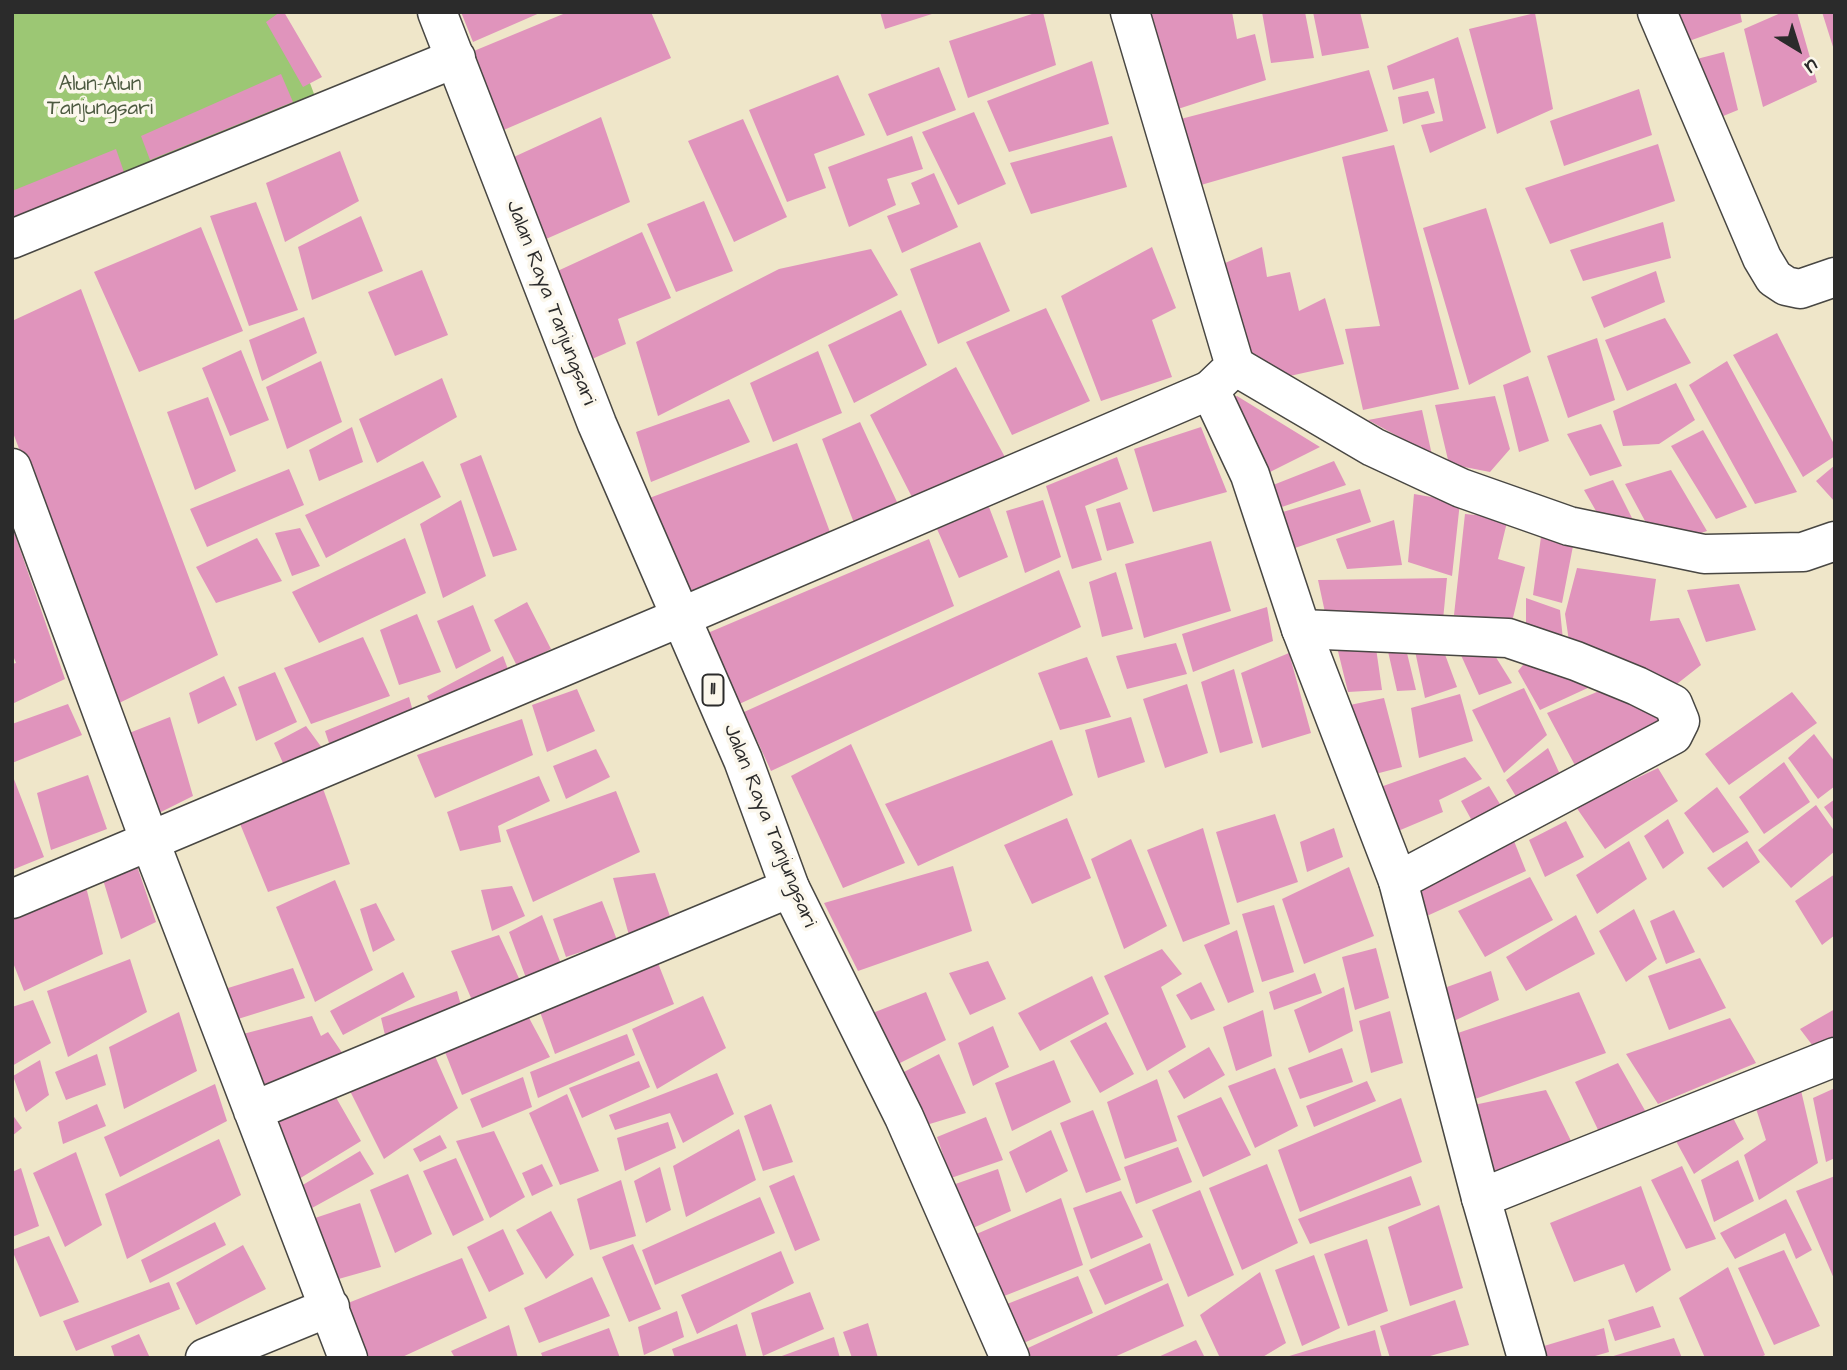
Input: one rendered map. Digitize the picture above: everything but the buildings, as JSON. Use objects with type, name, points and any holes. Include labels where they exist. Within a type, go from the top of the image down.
[{"type":"main road","name":"Jalan Raya Tanjungsari","points":[[437,12],[597,424],[743,760],[790,888],[904,1117],[1010,1358]]},
{"type":"main road","points":[[1130,12],[1250,475],[1301,629],[1398,881],[1481,1198],[1527,1358]]},
{"type":"main road","points":[[1657,12],[1762,258],[1774,278],[1786,286],[1800,289],[1835,277]]},
{"type":"main road","points":[[12,239],[456,58]]},
{"type":"main road","points":[[12,899],[681,617],[1223,378],[1461,488],[1569,526],[1704,554],[1803,552],[1835,541]]},
{"type":"main road","points":[[12,468],[149,839],[348,1358]]},
{"type":"main road","points":[[1301,629],[1508,638],[1576,661],[1649,692],[1673,704],[1680,721],[1674,736],[1398,881]]},
{"type":"main road","points":[[253,1111],[790,888]]},
{"type":"main road","points":[[1481,1198],[1835,1057]]},
{"type":"main road","points":[[205,1358],[330,1307]]},
{"type":"green space","name":"Alun-Alun Tanjungsari","points":[[12,12],[283,12],[319,107],[12,226]]}]
